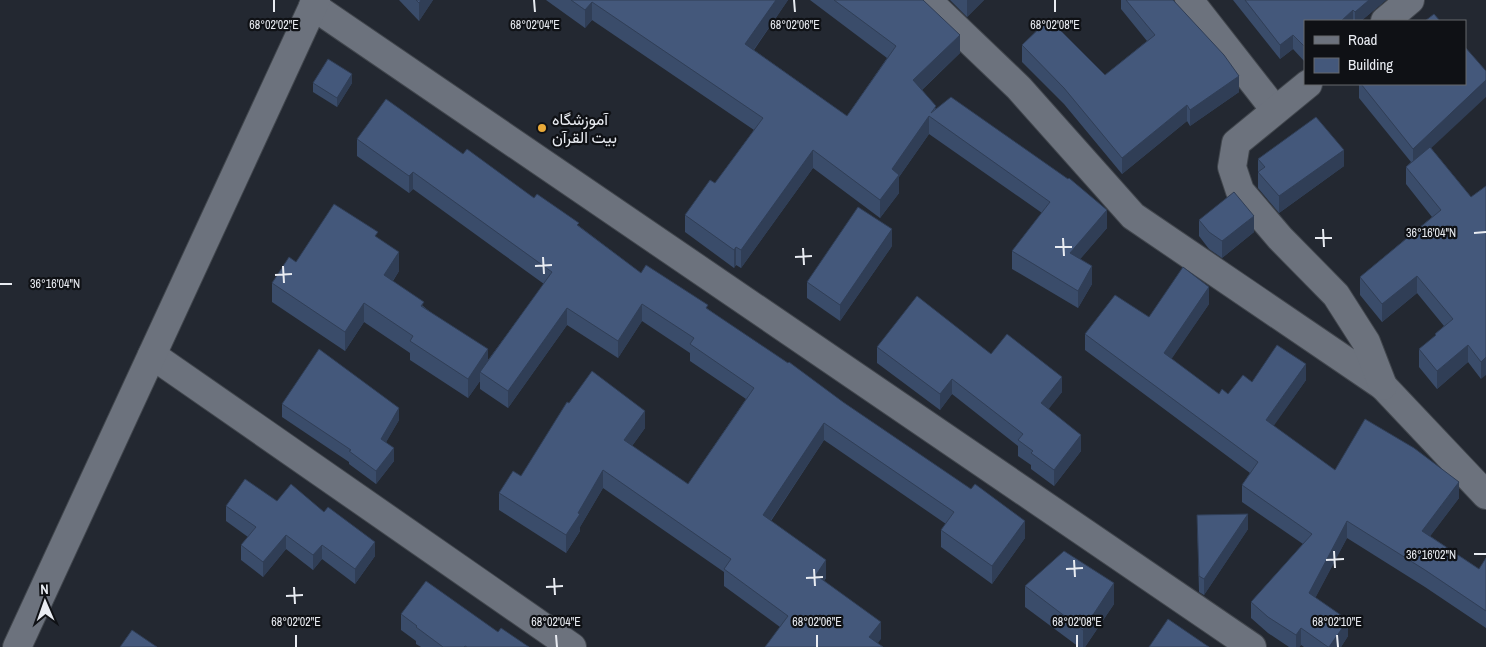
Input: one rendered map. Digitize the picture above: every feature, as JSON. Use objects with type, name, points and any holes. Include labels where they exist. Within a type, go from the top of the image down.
[{"type":"street","points":[[928,0],[1019,88],[1133,216],[1383,386],[1486,495]]},
{"type":"street","points":[[1189,0],[1275,110]]},
{"type":"street","points":[[1385,20],[1410,0]]},
{"type":"street","points":[[17,647],[315,3],[1252,647]]},
{"type":"street","points":[[1307,85],[1236,143],[1232,167],[1240,191],[1280,238],[1336,295],[1366,342],[1383,386]]},
{"type":"street","points":[[152,355],[572,647]]},
{"type":"building","points":[[571,0],[776,0],[745,44],[847,116],[896,46],[834,0],[923,0],[960,35],[913,80],[936,106],[931,113],[951,97],[1069,178],[1107,210],[1070,253],[1092,266],[1078,291],[1012,251],[1050,202],[929,116],[892,169],[899,175],[880,200],[813,150],[741,250],[736,247],[734,250],[685,215],[710,180],[715,183],[763,118],[592,2],[585,10]]},
{"type":"building","points":[[1126,0],[1173,0],[1224,55],[1239,76],[1190,110],[1187,105],[1122,158],[1064,88],[1022,45],[1049,19],[1105,75],[1155,35]]},
{"type":"building","points":[[1245,0],[1369,0],[1355,12],[1353,10],[1342,20],[1304,20],[1304,46],[1293,35],[1280,45]]},
{"type":"building","points":[[1434,14],[1439,20],[1426,20]]},
{"type":"building","points":[[1466,48],[1486,71],[1486,80],[1413,149],[1362,85],[1466,85]]},
{"type":"building","points":[[328,59],[352,74],[337,98],[313,83]]},
{"type":"building","points":[[386,99],[463,154],[467,149],[534,198],[537,194],[579,223],[577,225],[641,273],[646,265],[708,305],[706,308],[789,362],[843,402],[971,489],[975,484],[1025,521],[992,566],[941,530],[954,512],[824,423],[763,515],[826,560],[816,575],[881,622],[869,637],[883,647],[765,647],[788,616],[724,569],[731,559],[603,470],[578,513],[580,514],[566,535],[499,493],[513,471],[521,476],[567,402],[569,403],[592,371],[645,411],[624,440],[688,484],[754,388],[690,344],[694,338],[642,304],[618,341],[567,308],[508,391],[480,372],[552,272],[413,172],[409,176],[357,139]]},
{"type":"building","points":[[1316,117],[1344,150],[1279,196],[1258,172],[1265,167],[1258,159]]},
{"type":"building","points":[[1430,147],[1471,197],[1486,186],[1486,357],[1481,362],[1468,345],[1437,371],[1419,349],[1453,319],[1417,276],[1382,304],[1360,277],[1441,210],[1406,167]]},
{"type":"building","points":[[1234,192],[1254,216],[1222,241],[1209,232],[1199,220]]},
{"type":"building","points":[[334,204],[378,232],[375,236],[399,252],[384,275],[424,302],[421,306],[488,349],[468,379],[410,341],[413,336],[364,303],[345,332],[272,283],[289,257],[296,262]]},
{"type":"building","points":[[858,207],[892,229],[840,305],[807,282]]},
{"type":"building","points":[[1183,267],[1209,287],[1164,353],[1219,394],[1222,389],[1228,394],[1243,375],[1252,382],[1277,345],[1306,364],[1266,420],[1335,470],[1365,419],[1414,448],[1459,482],[1422,531],[1479,569],[1486,558],[1486,611],[1347,521],[1309,593],[1348,620],[1329,647],[1301,628],[1296,635],[1268,617],[1251,602],[1312,534],[1242,485],[1258,462],[1085,334],[1115,295],[1149,317]]},
{"type":"building","points":[[917,296],[991,354],[1007,334],[1062,377],[1041,403],[1081,435],[1054,470],[1031,453],[1033,451],[1018,440],[1023,434],[952,379],[940,394],[877,347]]},
{"type":"building","points":[[319,349],[399,408],[381,439],[394,448],[376,471],[349,451],[351,450],[282,404]]},
{"type":"building","points":[[245,479],[277,501],[291,484],[324,512],[328,507],[375,542],[355,569],[322,545],[313,555],[286,535],[263,562],[241,545],[256,527],[226,506]]},
{"type":"building","points":[[1248,514],[1204,579],[1199,576],[1197,515]]},
{"type":"building","points":[[1064,551],[1114,583],[1083,630],[1025,586]]},
{"type":"building","points":[[426,581],[498,632],[501,628],[529,647],[443,647],[401,614]]},
{"type":"building","points":[[1168,619],[1209,647],[1149,647]]},
{"type":"building","points":[[132,630],[157,647],[120,647]]},
{"type":"place","name":"آموزشگاه بیت القرآن","points":[[542,128]]}]
